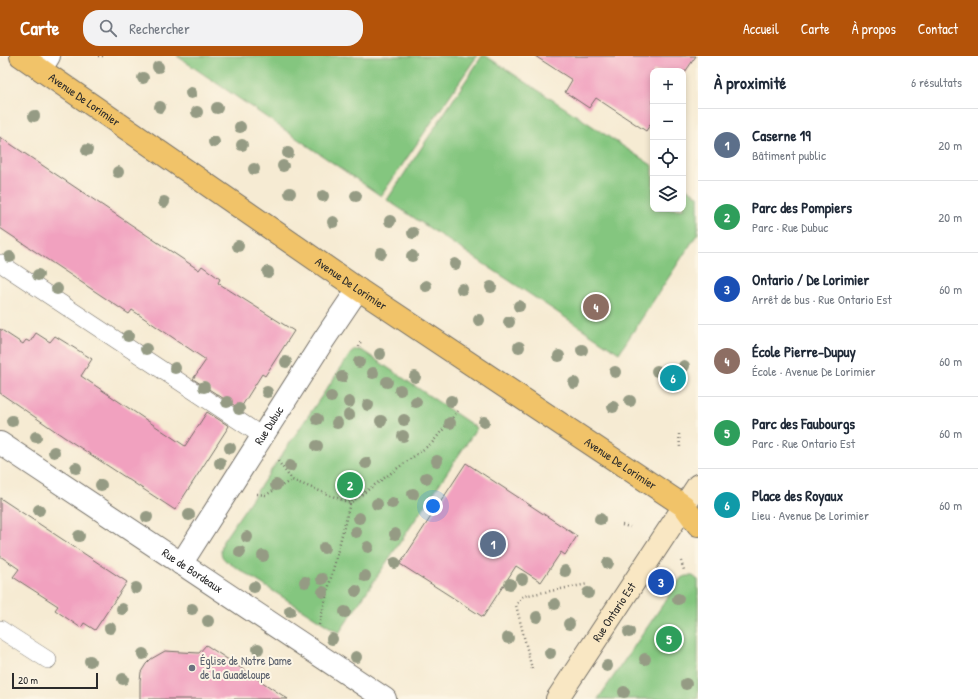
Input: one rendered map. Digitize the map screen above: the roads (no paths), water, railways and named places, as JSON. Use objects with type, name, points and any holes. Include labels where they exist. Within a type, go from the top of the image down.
[{"type":"main road","name":"Avenue De Lorimier","points":[[21,56],[45,62],[358,289],[691,506],[698,525]]},
{"type":"main road","name":"Rue Ontario Est","points":[[557,699],[645,563],[691,506],[698,485]]},
{"type":"street","name":"Rue Dubuc","points":[[181,564],[323,341],[358,289]]},
{"type":"street","name":"Rue de Bordeaux","points":[[0,444],[384,699]]},
{"type":"lane","points":[[0,263],[262,436]]},
{"type":"lane","points":[[0,628],[48,660]]},
{"type":"place","name":"École Pierre-Dupuy","points":[[596,307]]},
{"type":"place","name":"Place des Royaux","points":[[673,378]]},
{"type":"place","name":"Parc des Pompiers","points":[[350,485]]},
{"type":"place","name":"Caserne 19","points":[[493,544]]},
{"type":"place","name":"Ontario / De Lorimier","points":[[661,582]]},
{"type":"place","name":"Parc des Faubourgs","points":[[669,639]]},
{"type":"place","name":"Église de Notre Dame de la Guadeloupe","points":[[192,668]]}]
